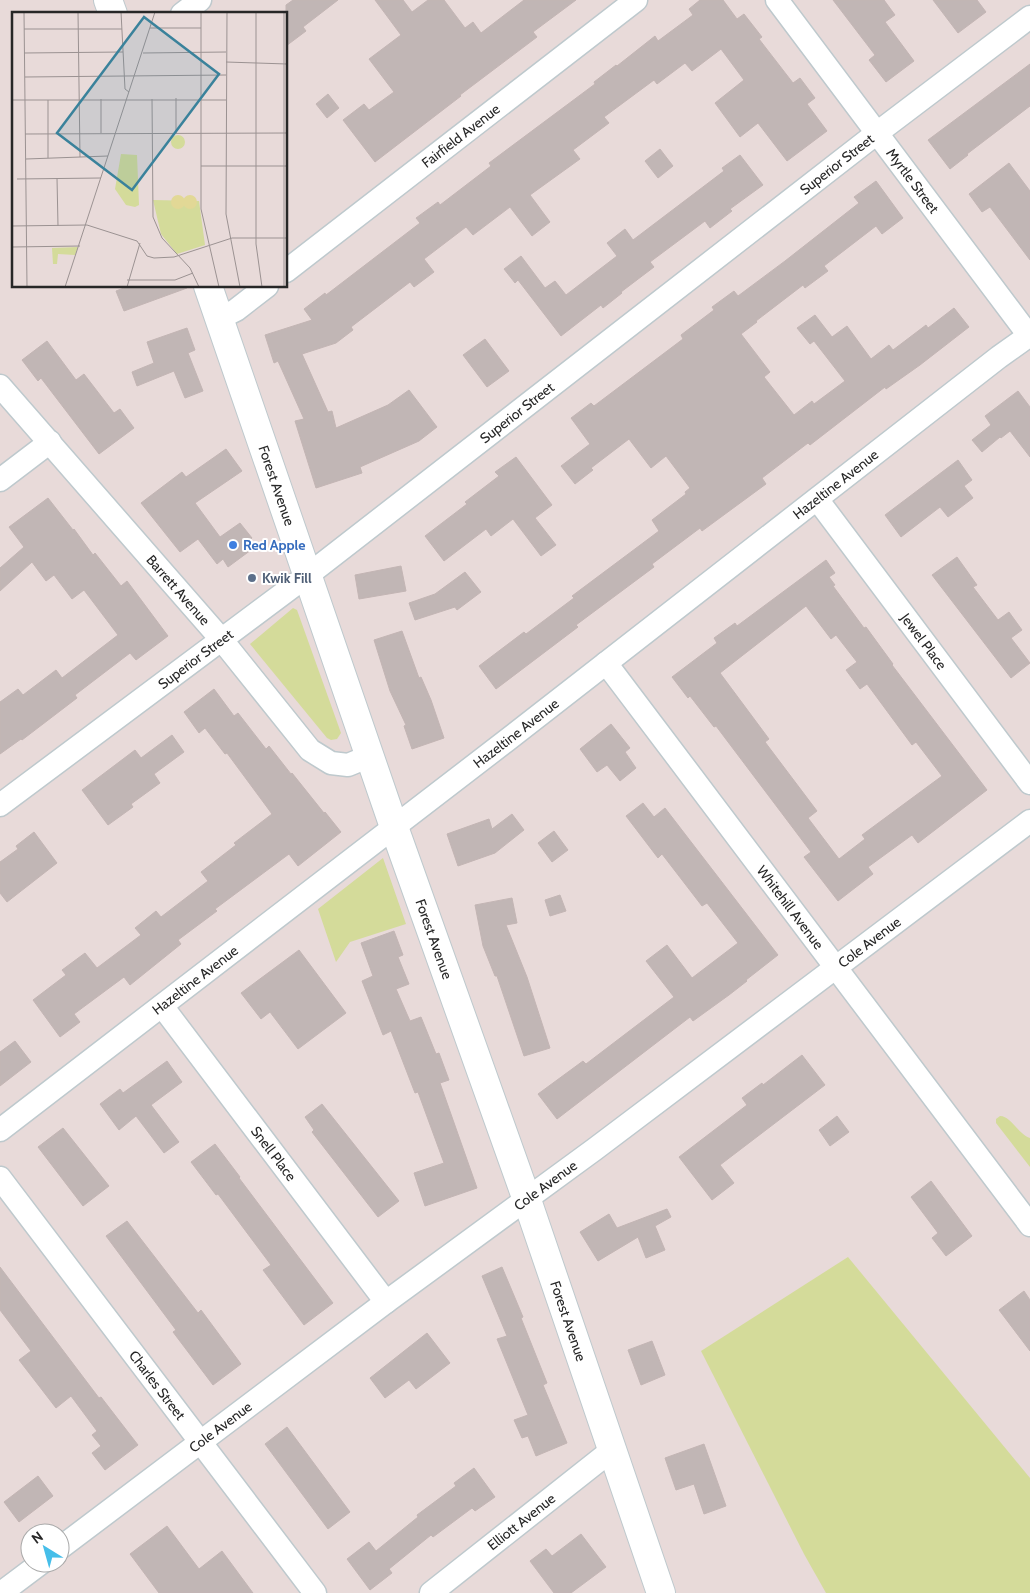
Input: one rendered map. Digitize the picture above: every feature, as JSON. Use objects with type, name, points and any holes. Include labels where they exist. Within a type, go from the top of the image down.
[{"type":"main road","points":[[108,0],[112,12]]},
{"type":"main road","name":"Forest Avenue","points":[[209,288],[394,826],[527,1200],[661,1593]]},
{"type":"street","points":[[185,12],[200,0]]},
{"type":"street","name":"Fairfield Avenue","points":[[288,269],[636,0]]},
{"type":"street","name":"Myrtle Street","points":[[777,0],[1030,336]]},
{"type":"street","name":"Superior Street","points":[[0,805],[308,575],[877,133],[1030,17]]},
{"type":"street","points":[[220,318],[236,310],[264,288]]},
{"type":"street","name":"Hazeltine Avenue","points":[[0,1130],[606,663],[999,357],[1030,336]]},
{"type":"street","name":"Barrett Avenue","points":[[0,386],[221,639],[310,750],[331,763],[348,765],[370,756]]},
{"type":"street","points":[[0,480],[50,442]]},
{"type":"street","name":"Jewel Place","points":[[817,499],[1030,784]]},
{"type":"street","name":"Whitehill Avenue","points":[[606,663],[1030,1225]]},
{"type":"street","name":"Cole Avenue","points":[[70,1540],[386,1302],[527,1200],[1030,821]]},
{"type":"street","name":"Snell Place","points":[[162,1006],[386,1302]]},
{"type":"street","name":"Charles Street","points":[[0,1178],[315,1593]]},
{"type":"street","name":"Elliott Avenue","points":[[431,1593],[612,1450]]},
{"type":"street","points":[[1,1593],[27,1573]]},
{"type":"green space","points":[[293,608],[297,610],[341,733],[337,739],[331,740],[327,738],[250,644]]},
{"type":"green space","points":[[383,858],[406,924],[350,942],[336,962],[318,909]]},
{"type":"green space","points":[[1000,1116],[1008,1119],[1030,1138],[1030,1167],[996,1123],[996,1119]]},
{"type":"green space","points":[[848,1257],[1030,1478],[1030,1593],[826,1593],[804,1554],[701,1351]]},
{"type":"building","points":[[293,0],[338,0],[303,27],[306,31],[288,44],[288,12],[286,12],[286,5]]},
{"type":"building","points":[[375,0],[403,0],[412,12],[428,0],[444,0],[465,28],[473,22],[481,33],[524,0],[576,0],[533,32],[537,37],[375,162],[343,120],[364,104],[369,110],[394,92],[369,59],[401,35]]},
{"type":"building","points":[[700,0],[723,0],[737,19],[744,14],[762,37],[759,39],[793,83],[800,78],[815,98],[807,104],[827,131],[787,161],[758,123],[740,137],[715,103],[744,80],[721,49],[692,71],[685,63],[657,84],[654,80],[604,117],[609,123],[573,150],[580,159],[530,195],[550,222],[532,236],[510,207],[473,235],[466,227],[424,259],[434,272],[414,287],[410,282],[351,327],[353,330],[336,343],[302,354],[328,412],[332,411],[336,428],[388,405],[409,390],[437,427],[419,441],[360,467],[362,473],[316,488],[295,421],[304,419],[278,361],[274,363],[265,335],[312,320],[304,309],[325,293],[326,295],[420,223],[416,218],[438,202],[440,205],[491,166],[489,163],[595,84],[594,82],[616,65],[655,36],[658,41],[693,15],[689,9]]},
{"type":"building","points":[[833,0],[884,0],[895,15],[885,22],[914,61],[886,82],[869,60],[875,55]]},
{"type":"building","points":[[933,0],[977,0],[986,12],[958,33]]},
{"type":"building","points":[[1030,64],[1030,106],[950,169],[928,140]]},
{"type":"building","points":[[328,94],[339,108],[327,118],[316,104]]},
{"type":"building","points":[[660,149],[673,166],[658,178],[645,161]]},
{"type":"building","points":[[740,155],[763,185],[730,209],[732,211],[710,228],[705,221],[650,262],[654,267],[603,308],[601,305],[561,336],[518,280],[515,283],[504,269],[521,256],[545,288],[555,281],[566,295],[617,256],[607,243],[625,229],[633,240],[724,171],[722,168]]},
{"type":"building","points":[[1009,163],[1030,191],[1030,260],[990,207],[982,212],[969,194]]},
{"type":"building","points":[[876,181],[903,218],[882,234],[876,226],[824,266],[828,271],[805,288],[803,285],[741,334],[770,372],[764,377],[794,415],[812,401],[814,404],[845,381],[814,341],[810,344],[797,328],[815,315],[832,337],[847,326],[871,359],[889,345],[893,350],[926,325],[928,328],[954,308],[969,327],[920,365],[886,389],[885,387],[810,445],[808,443],[762,478],[766,484],[702,531],[700,528],[652,564],[654,567],[576,625],[578,627],[496,689],[479,666],[574,598],[572,596],[659,531],[652,520],[686,494],[685,492],[690,488],[666,456],[651,468],[629,439],[591,468],[593,470],[575,484],[561,466],[590,444],[571,418],[591,403],[594,406],[683,339],[681,335],[714,310],[712,307],[734,291],[738,296],[785,261],[859,203],[854,197]]},
{"type":"building","points":[[124,288],[187,288],[124,311],[116,291]]},
{"type":"building","points":[[187,328],[195,350],[188,353],[203,391],[185,398],[174,371],[137,386],[132,372],[154,363],[147,342]]},
{"type":"building","points":[[485,339],[509,371],[487,387],[463,355]]},
{"type":"building","points":[[47,341],[76,380],[84,374],[114,413],[120,409],[134,428],[99,454],[41,378],[38,381],[22,360]]},
{"type":"building","points":[[1018,391],[1030,407],[1030,457],[1010,431],[982,452],[972,440],[991,425],[985,416]]},
{"type":"building","points":[[226,449],[242,471],[195,503],[220,537],[240,523],[252,538],[246,542],[251,550],[228,567],[223,559],[217,564],[198,539],[180,552],[141,503],[182,472],[186,477]]},
{"type":"building","points":[[516,457],[552,505],[535,518],[556,545],[541,556],[513,519],[491,536],[486,529],[444,561],[425,536],[467,504],[465,502],[499,476],[495,472]]},
{"type":"building","points":[[958,460],[972,480],[964,486],[973,498],[948,517],[940,507],[901,537],[885,515]]},
{"type":"building","points":[[48,498],[93,555],[95,553],[121,586],[127,581],[168,636],[136,660],[130,653],[75,695],[77,698],[22,740],[0,754],[0,702],[18,689],[23,695],[56,670],[62,678],[118,635],[84,590],[72,599],[54,575],[46,581],[32,562],[0,591],[0,568],[24,547],[9,527]]},
{"type":"building","points":[[957,557],[977,585],[973,587],[998,620],[1009,612],[1022,630],[1011,638],[1030,663],[1011,678],[932,575]]},
{"type":"building","points":[[826,560],[835,573],[829,577],[835,585],[833,586],[864,628],[866,627],[892,665],[987,790],[918,843],[912,835],[868,867],[873,874],[838,901],[804,857],[811,852],[716,726],[714,727],[690,696],[688,698],[672,677],[717,643],[714,638],[735,623],[737,626]],"holes":[[[806,606],[831,639],[836,635],[857,662],[846,670],[860,689],[867,684],[912,745],[916,742],[942,776],[862,835],[865,839],[839,859],[808,818],[817,811],[765,742],[769,739],[720,673]]]},
{"type":"building","points":[[401,566],[406,591],[359,599],[355,575]]},
{"type":"building","points":[[465,572],[481,592],[457,610],[455,607],[415,620],[409,603],[435,594]]},
{"type":"building","points":[[402,631],[419,678],[421,677],[431,700],[444,738],[412,749],[404,726],[406,725],[390,691],[374,640]]},
{"type":"building","points":[[214,689],[234,716],[238,713],[266,749],[269,746],[341,832],[298,866],[289,854],[215,909],[217,911],[178,940],[181,944],[130,985],[124,977],[74,1014],[80,1022],[60,1037],[33,1000],[66,975],[62,970],[85,953],[97,968],[141,935],[135,928],[156,911],[161,917],[208,881],[201,872],[236,845],[234,843],[272,814],[227,753],[225,754],[205,728],[199,733],[184,712]]},
{"type":"building","points":[[611,724],[630,748],[625,752],[636,768],[620,781],[607,765],[597,772],[580,749]]},
{"type":"building","points":[[172,735],[184,752],[154,774],[160,783],[131,804],[133,807],[108,825],[82,790],[135,750],[141,758]]},
{"type":"building","points":[[643,803],[654,817],[665,808],[778,955],[729,995],[693,1021],[690,1017],[557,1119],[538,1094],[583,1061],[586,1064],[674,997],[646,961],[667,945],[692,978],[738,943],[707,903],[702,906],[662,854],[658,858],[626,816]]},
{"type":"building","points":[[512,814],[524,830],[495,853],[458,866],[447,834],[489,819],[492,829]]},
{"type":"building","points":[[554,831],[568,850],[552,862],[538,843]]},
{"type":"building","points":[[34,832],[57,863],[7,902],[0,893],[0,862],[18,849],[16,846]]},
{"type":"building","points":[[560,895],[566,911],[550,916],[545,900]]},
{"type":"building","points":[[512,898],[517,923],[506,925],[527,977],[550,1048],[524,1056],[497,976],[495,976],[483,946],[475,905]]},
{"type":"building","points":[[394,931],[403,955],[398,957],[409,984],[396,989],[410,1021],[421,1017],[436,1054],[439,1053],[449,1080],[440,1083],[477,1188],[425,1206],[414,1173],[444,1163],[418,1092],[415,1093],[391,1031],[383,1035],[362,981],[373,976],[361,943]]},
{"type":"building","points":[[299,950],[346,1013],[298,1049],[270,1012],[261,1019],[241,993]]},
{"type":"building","points":[[15,1041],[31,1062],[0,1086],[0,1052]]},
{"type":"building","points":[[802,1055],[825,1085],[720,1165],[734,1183],[712,1200],[679,1157],[747,1105],[742,1098],[762,1083],[763,1085]]},
{"type":"building","points":[[167,1061],[182,1082],[151,1105],[179,1142],[164,1153],[136,1116],[119,1130],[100,1104],[120,1089],[123,1093]]},
{"type":"building","points":[[322,1104],[399,1201],[378,1217],[312,1132],[314,1130],[305,1117]]},
{"type":"building","points":[[837,1116],[849,1132],[830,1146],[819,1130]]},
{"type":"building","points":[[63,1128],[109,1186],[83,1206],[38,1147]]},
{"type":"building","points":[[215,1144],[333,1303],[304,1325],[263,1270],[271,1265],[218,1194],[216,1195],[191,1162]]},
{"type":"building","points":[[931,1181],[972,1236],[946,1256],[932,1238],[938,1233],[911,1197]]},
{"type":"building","points":[[667,1209],[671,1217],[655,1226],[665,1250],[646,1258],[638,1237],[598,1261],[580,1232],[609,1214],[617,1228]]},
{"type":"building","points":[[127,1221],[198,1313],[201,1310],[241,1364],[213,1385],[173,1332],[176,1330],[106,1236]]},
{"type":"building","points":[[0,1267],[99,1398],[101,1397],[138,1445],[105,1470],[92,1453],[101,1446],[92,1435],[97,1431],[71,1396],[56,1408],[19,1360],[31,1351],[0,1310]]},
{"type":"building","points":[[502,1267],[547,1383],[543,1385],[567,1443],[536,1456],[528,1436],[522,1438],[514,1420],[528,1415],[497,1339],[507,1336],[482,1276]]},
{"type":"building","points":[[1024,1291],[1030,1300],[1030,1351],[999,1310]]},
{"type":"building","points":[[427,1333],[450,1363],[416,1389],[409,1380],[385,1398],[370,1378]]},
{"type":"building","points":[[652,1341],[665,1375],[641,1385],[628,1350]]},
{"type":"building","points":[[287,1427],[350,1512],[328,1529],[265,1444]]},
{"type":"building","points":[[704,1444],[726,1506],[704,1514],[694,1484],[676,1490],[665,1458]]},
{"type":"building","points":[[474,1468],[495,1497],[475,1511],[472,1508],[433,1537],[431,1535],[389,1569],[392,1573],[370,1590],[347,1559],[369,1542],[376,1551],[418,1517],[417,1515],[456,1486],[454,1483]]},
{"type":"building","points":[[38,1476],[53,1496],[19,1522],[4,1502]]},
{"type":"building","points":[[167,1526],[199,1569],[222,1551],[253,1593],[159,1593],[130,1554]]},
{"type":"building","points":[[581,1534],[606,1567],[571,1593],[554,1593],[530,1561],[546,1549],[552,1556]]},
{"type":"place","name":"Red Apple","points":[[233,545]]},
{"type":"place","name":"Kwik Fill","points":[[252,578]]}]
